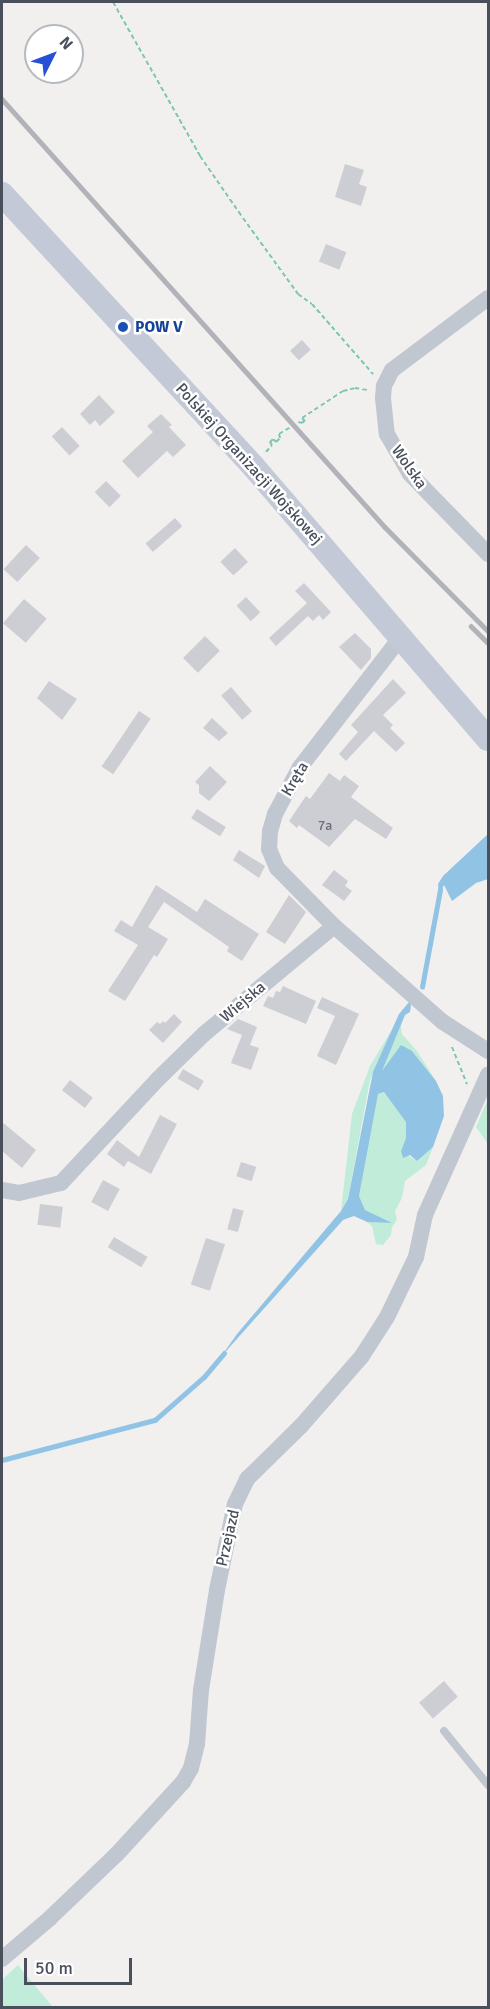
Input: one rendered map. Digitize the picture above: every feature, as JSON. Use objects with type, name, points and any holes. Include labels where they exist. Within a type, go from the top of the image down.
[{"type":"main road","name":"Polskiej Organizacji Wojskowej","points":[[2,194],[253,466],[489,739]]},
{"type":"street","points":[[383,392],[392,370],[403,360],[489,298]]},
{"type":"street","name":"Wolska","points":[[383,392],[387,434],[410,474],[489,554]]},
{"type":"street","name":"Kręta","points":[[334,926],[277,868],[269,849],[270,831],[286,791],[300,767],[401,637]]},
{"type":"street","points":[[334,926],[443,1022],[489,1051]]},
{"type":"street","name":"Wiejska","points":[[2,1190],[19,1193],[61,1183],[158,1079],[204,1034],[334,926]]},
{"type":"street","name":"Przejazd","points":[[2,1959],[49,1919],[117,1854],[187,1775],[196,1751],[202,1678],[235,1504],[247,1479],[301,1426],[362,1356],[387,1317],[416,1257],[425,1215],[489,1075]]},
{"type":"lane","points":[[444,1731],[489,1785]]},
{"type":"path","points":[[113,2],[200,156],[269,256],[298,294],[312,304],[383,392]]},
{"type":"path","points":[[265,453],[272,445],[270,442],[273,439],[276,442],[280,438],[279,434],[304,421],[302,418],[343,391],[361,388],[383,392]]},
{"type":"path","points":[[443,1022],[468,1085]]},
{"type":"green space","points":[[401,1025],[402,1034],[417,1051],[436,1081],[412,1051],[381,1072]]},
{"type":"green space","points":[[394,1026],[370,1080],[348,1199],[341,1211],[352,1114],[370,1066]]},
{"type":"green space","points":[[384,1092],[407,1122],[406,1138],[401,1151],[417,1161],[433,1147],[426,1165],[405,1181],[402,1198],[395,1211],[397,1220],[392,1227],[391,1235],[383,1245],[376,1244],[372,1226],[367,1222],[389,1223],[365,1210],[359,1196],[374,1107],[378,1094]]},
{"type":"green space","points":[[488,1099],[488,1144],[476,1127]]},
{"type":"green space","points":[[18,1965],[53,2007],[2,2007],[2,1980]]},
{"type":"water","points":[[488,834],[488,879],[476,883],[452,901],[444,885],[439,895],[438,884],[443,876]]},
{"type":"water","points":[[409,1002],[410,1012],[405,1015],[382,1071],[401,1045],[412,1051],[436,1081],[443,1096],[444,1116],[433,1147],[417,1161],[410,1155],[403,1158],[401,1151],[406,1138],[406,1122],[384,1092],[378,1094],[359,1196],[365,1210],[392,1223],[367,1222],[354,1216],[343,1220],[220,1358],[237,1334],[341,1211],[348,1199],[373,1072],[399,1014]]},
{"type":"building","points":[[345,164],[364,170],[359,184],[367,187],[361,206],[335,197]]},
{"type":"building","points":[[326,244],[346,252],[339,270],[319,262]]},
{"type":"building","points":[[302,340],[311,350],[299,360],[290,351]]},
{"type":"building","points":[[99,395],[115,412],[100,426],[95,420],[90,425],[80,414]]},
{"type":"building","points":[[161,414],[172,425],[169,427],[186,445],[173,457],[167,451],[138,478],[122,461],[153,432],[147,426]]},
{"type":"building","points":[[62,427],[80,446],[69,456],[52,437]]},
{"type":"building","points":[[106,481],[121,496],[110,507],[95,492]]},
{"type":"building","points":[[175,518],[182,526],[153,552],[146,544]]},
{"type":"building","points":[[26,545],[40,558],[17,582],[3,569]]},
{"type":"building","points":[[235,548],[248,562],[233,576],[220,562]]},
{"type":"building","points":[[304,583],[331,612],[323,620],[319,615],[313,621],[308,616],[276,646],[269,638],[307,603],[295,591]]},
{"type":"building","points":[[246,597],[260,612],[251,621],[236,606]]},
{"type":"building","points":[[24,599],[47,619],[26,643],[3,623]]},
{"type":"building","points":[[355,633],[371,649],[371,658],[361,670],[339,647]]},
{"type":"building","points":[[205,636],[220,651],[198,673],[183,658]]},
{"type":"building","points":[[393,679],[406,693],[383,715],[393,725],[390,728],[405,743],[396,752],[374,731],[346,761],[339,754],[358,732],[351,725]]},
{"type":"building","points":[[49,681],[77,699],[62,720],[37,698]]},
{"type":"building","points":[[231,687],[252,711],[242,720],[221,696]]},
{"type":"building","points":[[139,711],[151,719],[113,774],[102,767]]},
{"type":"building","points":[[212,718],[228,733],[219,741],[203,728]]},
{"type":"building","points":[[210,766],[227,782],[209,801],[199,793],[199,785],[195,782]]},
{"type":"building","points":[[329,773],[340,781],[344,775],[359,786],[351,797],[393,828],[386,839],[355,819],[329,847],[299,825],[297,828],[289,821],[306,796],[310,799]]},
{"type":"building","points":[[197,809],[226,827],[220,836],[191,818]]},
{"type":"building","points":[[239,850],[265,866],[259,878],[233,860]]},
{"type":"building","points":[[334,870],[348,881],[345,886],[352,891],[344,901],[322,885]]},
{"type":"building","points":[[156,885],[197,912],[205,899],[259,934],[242,961],[227,951],[229,947],[164,902],[148,927],[168,939],[157,957],[154,955],[125,1001],[108,991],[138,945],[114,931],[121,920],[132,927]]},
{"type":"building","points":[[289,895],[306,912],[285,944],[266,932]]},
{"type":"building","points":[[283,986],[316,1001],[306,1024],[263,1006],[268,996],[273,998],[276,991],[280,992]]},
{"type":"building","points":[[322,997],[359,1014],[336,1065],[317,1056],[335,1016],[317,1008]]},
{"type":"building","points":[[174,1014],[182,1022],[163,1043],[149,1030],[157,1022],[165,1023]]},
{"type":"building","points":[[238,1019],[257,1027],[250,1045],[259,1048],[251,1070],[231,1063],[242,1035],[227,1029]]},
{"type":"building","points":[[183,1069],[204,1081],[198,1091],[178,1079]]},
{"type":"building","points":[[70,1080],[93,1098],[85,1108],[62,1090]]},
{"type":"building","points":[[160,1115],[177,1124],[151,1174],[128,1161],[124,1167],[107,1154],[117,1140],[139,1157]]},
{"type":"building","points":[[2,1122],[36,1150],[22,1168],[2,1151]]},
{"type":"building","points":[[241,1162],[256,1167],[252,1181],[236,1176]]},
{"type":"building","points":[[103,1180],[120,1189],[108,1211],[91,1202]]},
{"type":"building","points":[[40,1204],[63,1207],[60,1228],[37,1225]]},
{"type":"building","points":[[233,1208],[244,1211],[238,1232],[227,1229]]},
{"type":"building","points":[[114,1237],[147,1257],[141,1267],[108,1247]]},
{"type":"building","points":[[206,1238],[225,1244],[210,1291],[191,1285]]},
{"type":"building","points":[[444,1681],[458,1697],[433,1718],[419,1703]]},
{"type":"waterway","points":[[422,987],[440,890]]},
{"type":"waterway","points":[[2,1460],[155,1420],[204,1377],[224,1353]]},
{"type":"railway","points":[[2,99],[385,527],[488,631]]},
{"type":"railway","points":[[471,626],[488,643]]},
{"type":"place","name":"POW V","points":[[123,327]]}]
